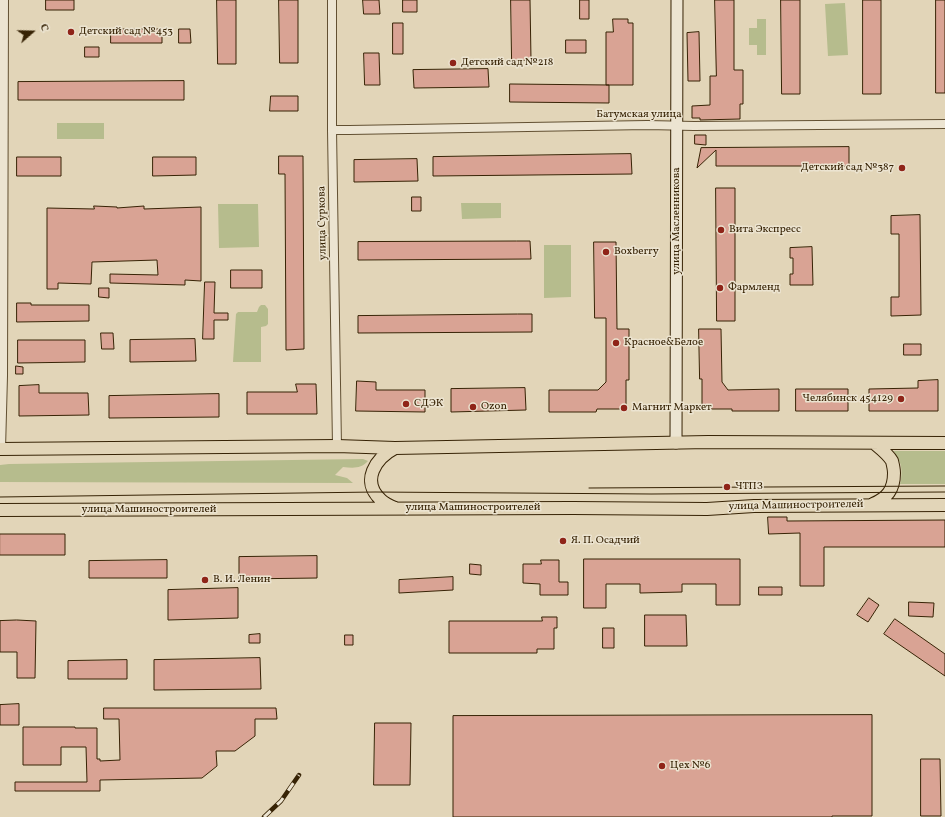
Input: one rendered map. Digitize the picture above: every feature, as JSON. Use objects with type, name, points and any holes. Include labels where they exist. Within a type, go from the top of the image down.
[{"type":"main road","points":[[1,449],[337,446],[395,448],[676,443],[945,443]]},
{"type":"main road","points":[[872,505],[882,500],[890,493],[894,479],[892,461],[886,453],[874,443]]},
{"type":"main road","points":[[395,448],[385,453],[378,461],[373,470],[372,478],[373,487],[381,500],[395,508]]},
{"type":"main road","name":"улица Машиностроителей","points":[[0,510],[395,508],[701,509],[754,506],[945,505]]},
{"type":"street","points":[[1,449],[3,376],[4,0]]},
{"type":"street","name":"улица Суркова","points":[[332,0],[332,130],[337,446]]},
{"type":"street","name":"улица Масленникова","points":[[676,443],[677,0]]},
{"type":"street","name":"Батумская улица","points":[[332,130],[509,127],[945,124]]},
{"type":"green space","points":[[845,3],[848,55],[828,56],[825,4]]},
{"type":"green space","points":[[757,19],[766,19],[766,55],[757,55],[757,45],[749,45],[749,28],[757,28]]},
{"type":"green space","points":[[57,123],[104,123],[104,139],[57,139]]},
{"type":"green space","points":[[461,203],[501,203],[501,218],[462,219]]},
{"type":"green space","points":[[218,204],[258,204],[259,247],[219,248]]},
{"type":"green space","points":[[544,245],[571,245],[571,297],[544,298]]},
{"type":"green space","points":[[261,305],[265,305],[268,309],[268,324],[261,327],[261,362],[233,362],[236,314],[238,312],[257,312]]},
{"type":"green space","points":[[893,451],[945,451],[945,484],[900,484],[901,466]]},
{"type":"green space","points":[[363,459],[368,461],[360,467],[343,467],[335,475],[347,478],[353,483],[0,482],[0,465],[9,464]]},
{"type":"building","points":[[46,0],[74,0],[74,10],[46,10]]},
{"type":"building","points":[[217,0],[236,0],[236,64],[218,64]]},
{"type":"building","points":[[279,0],[298,0],[298,63],[280,63]]},
{"type":"building","points":[[363,0],[379,0],[380,14],[364,14]]},
{"type":"building","points":[[403,0],[417,0],[417,12],[403,12]]},
{"type":"building","points":[[511,0],[530,0],[531,60],[512,61]]},
{"type":"building","points":[[580,0],[589,0],[589,19],[580,19]]},
{"type":"building","points":[[715,0],[734,0],[734,70],[743,70],[743,104],[740,104],[740,119],[700,120],[700,118],[692,118],[692,106],[710,105],[710,76],[716,76]]},
{"type":"building","points":[[781,0],[800,0],[800,94],[782,94]]},
{"type":"building","points":[[863,0],[881,0],[881,94],[863,94]]},
{"type":"building","points":[[936,0],[945,0],[945,93],[936,93]]},
{"type":"building","points":[[613,19],[628,19],[628,23],[633,23],[633,85],[606,85],[606,32],[613,32]]},
{"type":"building","points":[[393,23],[403,23],[403,54],[393,54]]},
{"type":"building","points":[[111,29],[162,29],[162,43],[111,43]]},
{"type":"building","points":[[179,29],[190,29],[191,43],[179,43]]},
{"type":"building","points":[[699,32],[700,81],[688,81],[687,33]]},
{"type":"building","points":[[566,40],[586,40],[586,53],[566,53]]},
{"type":"building","points":[[85,47],[99,47],[99,57],[85,57]]},
{"type":"building","points":[[364,53],[379,53],[380,85],[365,85]]},
{"type":"building","points":[[488,69],[489,87],[414,88],[413,70]]},
{"type":"building","points":[[184,81],[184,100],[18,100],[18,82]]},
{"type":"building","points":[[510,84],[609,85],[609,103],[510,102]]},
{"type":"building","points":[[271,96],[298,96],[298,111],[270,111]]},
{"type":"building","points":[[695,135],[706,135],[706,145],[695,144]]},
{"type":"building","points":[[849,147],[849,166],[716,166],[716,150],[697,168],[701,148]]},
{"type":"building","points":[[631,154],[632,174],[433,176],[433,157]]},
{"type":"building","points":[[279,156],[303,156],[304,349],[286,350],[285,174],[279,174]]},
{"type":"building","points":[[17,157],[61,157],[61,176],[17,176]]},
{"type":"building","points":[[153,157],[196,157],[196,175],[153,176]]},
{"type":"building","points":[[417,159],[418,181],[354,182],[354,160]]},
{"type":"building","points":[[716,188],[735,188],[735,321],[717,321]]},
{"type":"building","points":[[412,197],[421,197],[421,211],[412,211]]},
{"type":"building","points":[[94,206],[117,208],[144,206],[144,209],[201,207],[201,281],[185,280],[185,285],[110,283],[110,274],[158,275],[157,260],[92,262],[91,284],[58,283],[58,289],[47,289],[47,208],[94,209]]},
{"type":"building","points":[[920,215],[921,315],[891,316],[891,297],[899,297],[899,234],[891,234],[891,216]]},
{"type":"building","points":[[530,241],[531,259],[358,260],[358,242]]},
{"type":"building","points":[[594,242],[616,242],[617,329],[629,329],[629,380],[626,380],[626,409],[597,409],[596,412],[549,412],[549,390],[598,390],[606,382],[606,318],[595,318]]},
{"type":"building","points":[[812,247],[813,285],[790,285],[790,274],[793,274],[793,258],[790,258],[790,248]]},
{"type":"building","points":[[231,270],[262,270],[262,288],[231,288]]},
{"type":"building","points":[[205,282],[215,282],[214,313],[228,313],[228,320],[214,320],[214,339],[203,339]]},
{"type":"building","points":[[99,288],[109,288],[109,298],[99,297]]},
{"type":"building","points":[[17,303],[31,303],[31,305],[89,305],[89,321],[17,322]]},
{"type":"building","points":[[532,314],[532,332],[358,333],[358,316]]},
{"type":"building","points":[[699,329],[721,329],[722,382],[728,390],[779,389],[779,411],[732,411],[732,409],[702,409]]},
{"type":"building","points":[[101,333],[113,333],[114,349],[102,349]]},
{"type":"building","points":[[195,339],[196,361],[130,362],[130,340]]},
{"type":"building","points":[[18,340],[85,340],[85,362],[18,363]]},
{"type":"building","points":[[904,344],[921,344],[921,355],[904,355]]},
{"type":"building","points":[[16,366],[23,367],[23,374],[16,374]]},
{"type":"building","points":[[938,380],[938,411],[869,411],[869,389],[918,388],[918,381]]},
{"type":"building","points":[[357,381],[376,382],[376,390],[425,390],[425,412],[356,411]]},
{"type":"building","points":[[296,384],[316,384],[317,414],[247,414],[247,392],[297,392]]},
{"type":"building","points":[[39,385],[39,393],[88,393],[89,415],[19,416],[19,386]]},
{"type":"building","points":[[525,388],[526,410],[451,412],[451,389]]},
{"type":"building","points":[[796,389],[848,389],[848,411],[796,411]]},
{"type":"building","points":[[219,394],[219,417],[109,418],[109,396]]},
{"type":"building","points":[[768,517],[787,517],[787,521],[945,520],[945,547],[824,547],[824,586],[800,586],[800,533],[769,534]]},
{"type":"building","points":[[0,534],[65,534],[65,555],[0,555]]},
{"type":"building","points":[[317,556],[317,578],[239,579],[239,557]]},
{"type":"building","points":[[584,559],[740,559],[740,605],[716,605],[716,584],[682,584],[682,592],[640,593],[640,584],[606,584],[606,608],[584,608]]},
{"type":"building","points":[[167,560],[167,578],[89,578],[89,561]]},
{"type":"building","points":[[541,560],[559,560],[559,582],[568,582],[568,595],[540,595],[540,584],[523,583],[523,564],[541,564]]},
{"type":"building","points":[[470,564],[481,565],[481,575],[470,574]]},
{"type":"building","points":[[453,577],[453,590],[399,593],[399,580]]},
{"type":"building","points":[[759,587],[782,587],[782,595],[759,595]]},
{"type":"building","points":[[238,588],[238,618],[168,620],[168,590]]},
{"type":"building","points":[[869,598],[879,605],[868,622],[857,615]]},
{"type":"building","points":[[909,602],[934,603],[933,617],[909,616]]},
{"type":"building","points":[[645,615],[686,615],[687,646],[645,646]]},
{"type":"building","points":[[542,617],[557,617],[557,628],[554,628],[554,649],[537,649],[537,653],[449,653],[449,621],[542,621]]},
{"type":"building","points":[[895,619],[945,654],[945,676],[884,634]]},
{"type":"building","points":[[0,621],[36,621],[35,678],[17,678],[17,652],[0,652]]},
{"type":"building","points":[[603,628],[614,628],[614,648],[603,648]]},
{"type":"building","points":[[260,634],[260,643],[249,643],[249,635]]},
{"type":"building","points":[[345,635],[353,635],[353,645],[345,645]]},
{"type":"building","points":[[260,658],[261,689],[154,690],[154,660]]},
{"type":"building","points":[[127,660],[127,679],[68,679],[68,661]]},
{"type":"building","points":[[19,704],[19,725],[0,725],[0,705]]},
{"type":"building","points":[[104,708],[276,708],[277,719],[255,719],[255,736],[235,751],[216,751],[217,766],[202,778],[100,780],[100,791],[15,791],[15,782],[87,782],[86,747],[61,747],[61,765],[23,765],[23,727],[97,728],[97,759],[100,759],[100,761],[120,760],[119,719],[104,719]]},
{"type":"building","name":"Цех №6","points":[[872,715],[872,816],[453,817],[453,716]]},
{"type":"building","points":[[375,723],[411,723],[410,785],[374,785]]},
{"type":"building","points":[[921,759],[940,759],[941,816],[921,816]]},
{"type":"tram line","points":[[589,488],[945,486]]},
{"type":"tram line","points":[[0,497],[375,492],[651,494],[945,492]]},
{"type":"railway","points":[[264,817],[281,801],[299,775]]},
{"type":"place","name":"Детский сад №453","points":[[71,32]]},
{"type":"place","name":"Детский сад №218","points":[[453,63]]},
{"type":"place","name":"Детский сад №387","points":[[902,168]]},
{"type":"place","name":"Вита Экспресс","points":[[721,230]]},
{"type":"place","name":"Boxberry","points":[[606,252]]},
{"type":"place","name":"Фармленд","points":[[720,288]]},
{"type":"place","name":"Красное&Белое","points":[[616,343]]},
{"type":"place","name":"Челябинск 454129","points":[[901,399]]},
{"type":"place","name":"СДЭК","points":[[406,404]]},
{"type":"place","name":"Ozon","points":[[473,407]]},
{"type":"place","name":"Магнит Маркет","points":[[624,408]]},
{"type":"place","name":"ЧТПЗ","points":[[727,487]]},
{"type":"place","name":"Я. П. Осадчий","points":[[563,541]]},
{"type":"place","name":"В. И. Ленин","points":[[205,580]]},
{"type":"place","name":"Цех №6","points":[[662,766]]}]
